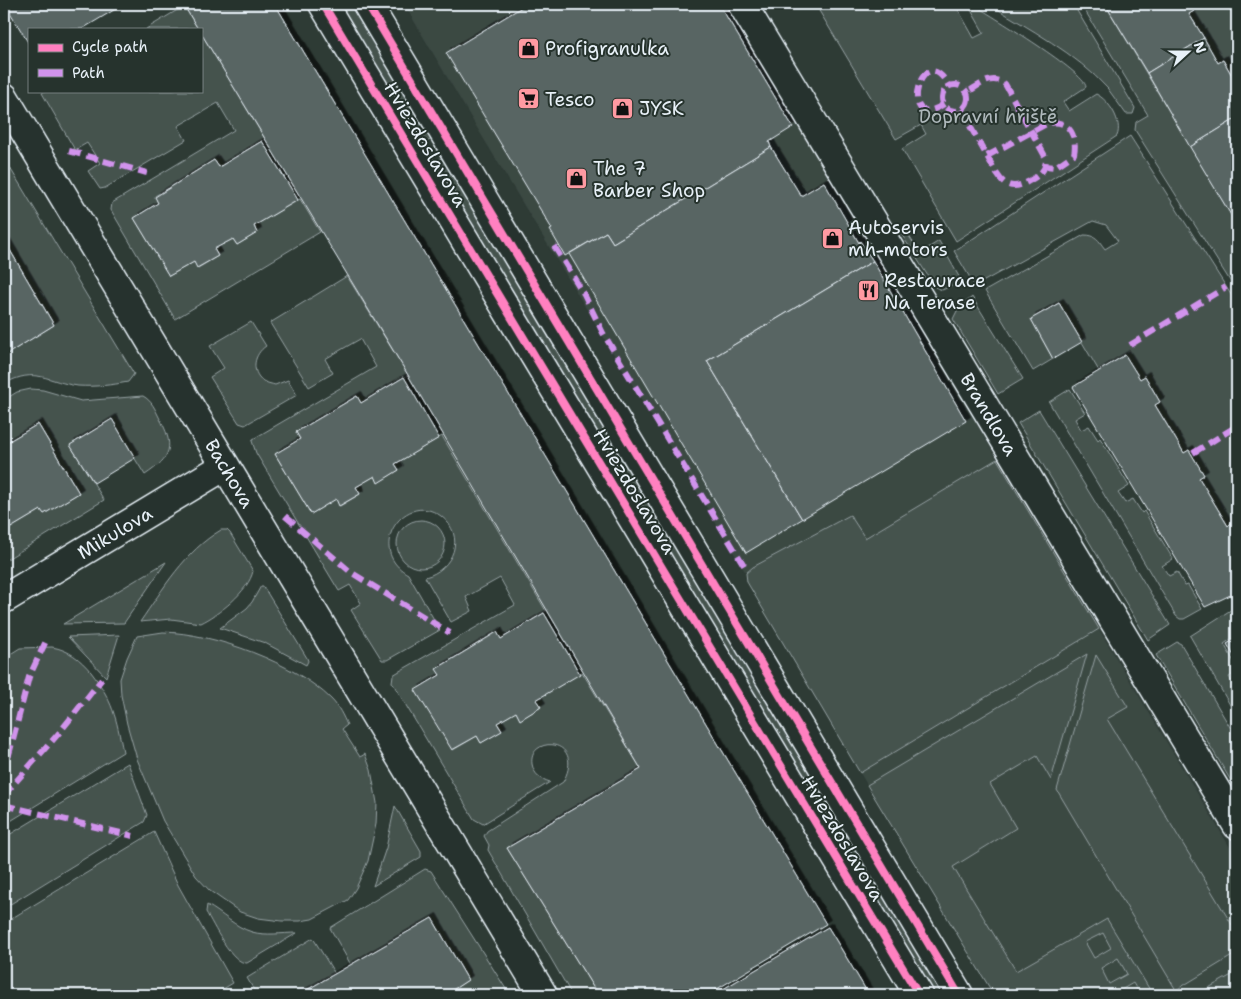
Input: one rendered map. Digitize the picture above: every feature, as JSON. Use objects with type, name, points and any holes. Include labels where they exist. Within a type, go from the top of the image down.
[{"type":"street","name":"Hviezdoslavova","points":[[323,4],[919,995]]},
{"type":"street","name":"Hviezdoslavova","points":[[367,4],[959,995]]},
{"type":"street","name":"Brandlova","points":[[742,4],[1237,825]]},
{"type":"street","name":"Bachova","points":[[4,97],[543,995]]},
{"type":"street","name":"Mikulova","points":[[4,599],[225,466]]},
{"type":"shaded area","points":[[404,4],[731,4],[821,154],[997,459],[865,538],[849,515],[753,567],[746,573]]},
{"type":"shaded area","points":[[1099,629],[1237,859],[1237,995],[994,995],[860,773]]},
{"type":"green space","points":[[338,4],[355,4],[435,137],[422,145]]},
{"type":"green space","name":"Dopravní hřiště","points":[[815,4],[955,4],[974,38],[984,33],[971,10],[972,6],[976,6],[1055,58],[1082,80],[1086,87],[1063,102],[1069,111],[1096,94],[1106,101],[1114,112],[1118,124],[1117,136],[956,241],[902,149],[926,134],[921,125],[896,139]]},
{"type":"green space","points":[[989,4],[1073,4],[1135,108],[1133,114],[1126,114],[1108,89],[1082,64],[1052,42]]},
{"type":"green space","points":[[1081,4],[1105,4],[1237,225],[1237,292],[1135,130],[1136,122],[1148,115]]},
{"type":"green space","points":[[1190,4],[1237,4],[1237,84],[1223,60],[1218,63],[1189,14],[1194,11]]},
{"type":"green space","points":[[184,6],[197,28],[148,28]]},
{"type":"green space","points":[[202,35],[265,139],[219,167],[214,160],[155,196],[158,203],[134,218],[169,276],[194,262],[198,268],[218,256],[214,249],[233,239],[237,245],[257,233],[254,226],[300,199],[320,232],[175,319],[111,210],[112,203],[234,130],[218,103],[178,126],[186,140],[105,188],[100,189],[88,171],[100,163],[87,143],[75,150],[42,93],[202,92]]},
{"type":"green space","points":[[1130,136],[1237,304],[1237,541],[1125,356],[1099,371],[1059,303],[1031,319],[1053,359],[1033,371],[985,291],[1084,235],[1095,237],[1105,249],[1118,241],[1106,225],[1093,221],[975,286],[954,251]]},
{"type":"green space","points":[[446,155],[949,995],[931,995],[433,163]]},
{"type":"green space","points":[[4,158],[134,374],[128,382],[103,386],[78,386],[42,377],[25,376],[4,384],[4,356],[54,325],[4,240]]},
{"type":"green space","points":[[905,230],[920,253],[939,241],[962,282],[942,290],[935,287],[900,232]]},
{"type":"green space","points":[[347,276],[408,375],[361,403],[356,396],[296,432],[300,439],[275,454],[311,514],[336,499],[340,506],[360,494],[356,487],[375,476],[379,482],[399,470],[395,464],[442,436],[546,611],[501,639],[496,632],[437,668],[440,675],[416,690],[453,750],[477,736],[481,743],[502,730],[497,723],[516,712],[520,719],[540,708],[536,700],[582,672],[641,769],[507,848],[598,995],[572,995],[488,850],[489,845],[484,836],[487,831],[563,782],[568,767],[568,756],[563,749],[555,745],[546,745],[539,748],[533,754],[533,768],[538,776],[550,782],[483,824],[474,819],[392,682],[393,675],[515,605],[500,578],[466,597],[472,611],[451,622],[425,577],[435,573],[449,560],[455,542],[449,524],[441,516],[427,510],[414,510],[403,516],[394,526],[390,538],[390,551],[395,564],[408,574],[440,630],[387,660],[382,660],[351,610],[361,603],[350,585],[339,591],[256,453],[253,439],[376,367],[360,339],[325,359],[333,373],[309,387],[270,323]]},
{"type":"green space","points":[[972,297],[1023,379],[998,394],[953,319],[958,309]]},
{"type":"green space","points":[[251,322],[266,346],[256,358],[255,368],[259,377],[264,382],[275,385],[288,380],[297,395],[245,425],[239,423],[210,377],[224,368],[210,346]]},
{"type":"green space","points":[[31,389],[43,390],[81,401],[143,396],[153,405],[164,427],[169,443],[168,450],[161,462],[145,475],[111,420],[70,445],[104,500],[4,561],[4,539],[6,537],[4,532],[41,510],[44,514],[79,493],[38,424],[4,444],[4,400],[17,392]]},
{"type":"green space","points":[[1070,389],[1085,413],[1075,419],[1081,430],[1089,426],[1098,440],[1100,438],[1129,486],[1118,493],[1125,503],[1133,499],[1142,513],[1144,511],[1173,559],[1162,566],[1169,576],[1177,572],[1185,586],[1188,585],[1202,609],[1184,619],[1176,616],[1049,402]]},
{"type":"green space","points":[[1039,410],[1170,625],[1148,640],[1018,423]]},
{"type":"green space","points":[[997,459],[1099,629],[860,773],[747,582],[746,573],[753,567],[850,515],[865,538]]},
{"type":"green space","points":[[416,520],[426,520],[435,524],[441,530],[444,535],[444,553],[435,564],[426,568],[416,568],[407,564],[401,558],[397,549],[397,539],[401,530],[407,524]]},
{"type":"green space","points":[[221,530],[227,530],[230,533],[253,571],[246,586],[232,602],[201,623],[171,619],[140,622],[166,584],[186,560],[196,549]]},
{"type":"green space","points":[[166,562],[124,623],[63,624]]},
{"type":"green space","points":[[261,586],[263,586],[307,658],[306,665],[265,643],[220,628],[247,608]]},
{"type":"green space","points":[[1237,606],[1237,635],[1224,644],[1237,667],[1237,671],[1229,677],[1235,686],[1237,685],[1237,717],[1190,636]]},
{"type":"green space","points":[[163,632],[206,638],[253,652],[297,673],[316,686],[339,708],[347,725],[342,729],[360,757],[365,754],[371,770],[377,803],[376,824],[368,861],[356,888],[348,900],[312,919],[282,921],[258,918],[240,912],[210,891],[196,876],[163,821],[137,759],[121,695],[120,679],[137,636]]},
{"type":"green space","points":[[119,635],[106,677],[68,637]]},
{"type":"green space","points":[[1177,642],[1181,644],[1237,739],[1237,791],[1156,655]]},
{"type":"green space","points":[[52,647],[64,650],[78,659],[98,682],[113,710],[123,752],[4,825],[4,658],[20,648]]},
{"type":"green space","points":[[1087,654],[1051,780],[1037,756],[990,784],[1016,828],[953,867],[1016,971],[1107,919],[1153,995],[1140,995],[1133,983],[1116,993],[1117,995],[994,995],[867,785]],"holes":[[[1103,933],[1111,948],[1094,958],[1085,942]],[[1118,958],[1127,974],[1109,984],[1101,968]]]},
{"type":"green space","points":[[1096,655],[1128,707],[1107,719],[1237,933],[1237,953],[1176,990],[1057,790]]},
{"type":"green space","points":[[128,763],[147,815],[144,822],[4,908],[4,838]]},
{"type":"green space","points":[[395,806],[421,851],[421,857],[373,886],[386,848]]},
{"type":"green space","points":[[154,832],[178,885],[233,983],[213,995],[4,995],[4,923]]},
{"type":"green space","points":[[425,869],[431,871],[506,989],[505,994],[445,995],[468,980],[432,918],[351,965],[330,928]]},
{"type":"green space","points":[[207,905],[240,927],[252,932],[268,934],[297,933],[247,963],[241,962],[229,950],[218,934],[206,912]]},
{"type":"green space","points":[[313,938],[335,974],[298,995],[257,995],[247,978]]},
{"type":"green space","points":[[1237,972],[1237,995],[1196,995]]},
{"type":"building","points":[[5,4],[124,4],[84,28],[28,28],[28,42]]},
{"type":"building","points":[[183,4],[275,4],[826,924],[707,995],[598,995],[507,848],[641,769],[408,375],[202,35],[202,28],[197,28]]},
{"type":"building","points":[[527,4],[588,4],[591,9],[598,4],[719,4],[793,127],[769,142],[771,147],[613,243],[606,232],[565,256],[550,230],[552,229],[446,53]]},
{"type":"building","points":[[1105,4],[1190,4],[1194,11],[1189,14],[1204,38],[1147,73]]},
{"type":"building","points":[[1204,38],[1218,63],[1223,60],[1237,84],[1234,88],[1237,94],[1237,118],[1190,147],[1147,73]]},
{"type":"building","points":[[1237,118],[1237,218],[1234,220],[1190,147]]},
{"type":"building","points":[[262,141],[298,200],[254,226],[257,233],[237,245],[233,239],[214,249],[218,256],[197,268],[194,262],[169,276],[134,218],[158,203],[155,197],[214,160],[219,167]]},
{"type":"building","points":[[771,147],[801,196],[824,182],[859,243],[860,241],[873,261],[707,361],[802,519],[746,553],[569,254],[606,232],[613,243]]},
{"type":"building","points":[[4,240],[54,325],[4,356]]},
{"type":"building","points":[[873,261],[966,421],[802,519],[707,361]]},
{"type":"building","points":[[1059,303],[1082,342],[1053,359],[1031,319]]},
{"type":"building","points":[[1125,355],[1140,379],[1145,376],[1160,402],[1155,405],[1184,453],[1189,450],[1204,475],[1199,478],[1228,526],[1232,522],[1237,531],[1237,592],[1205,607],[1073,387]]},
{"type":"building","points":[[404,377],[439,438],[395,464],[399,470],[378,483],[375,476],[356,487],[360,494],[339,506],[336,499],[311,514],[275,454],[300,439],[296,432],[357,396],[361,403]]},
{"type":"building","points":[[112,419],[135,458],[94,483],[70,445]]},
{"type":"building","points":[[38,424],[79,493],[44,514],[41,510],[4,532],[4,444]]},
{"type":"building","points":[[544,613],[580,674],[536,700],[541,707],[520,720],[516,712],[497,723],[502,731],[481,743],[477,736],[452,750],[415,690],[440,675],[436,669],[497,632],[501,639]]},
{"type":"building","points":[[1237,638],[1237,661],[1227,644]]},
{"type":"building","points":[[432,918],[468,980],[445,995],[298,995]]},
{"type":"building","points":[[828,927],[869,995],[713,995]]},
{"type":"marked path","points":[[944,104],[929,111],[920,108],[917,99],[918,88],[923,77],[930,72],[939,74],[949,87]]},
{"type":"marked path","points":[[961,110],[997,174],[1005,183],[1013,186],[1021,185],[1040,174],[1045,166],[1046,158],[1005,84],[1000,81],[990,80],[966,93]]},
{"type":"marked path","points":[[955,85],[964,89],[968,98],[964,107],[955,111],[946,107],[942,98],[946,89],[955,85]]},
{"type":"marked path","points":[[987,156],[1046,124],[1060,123],[1065,125],[1072,134],[1075,147],[1074,154],[1055,167],[1046,166]]},
{"type":"marked path","points":[[69,151],[147,173]]},
{"type":"marked path","points":[[554,246],[584,294],[603,333],[745,567]]},
{"type":"marked path","points":[[1130,345],[1226,287]]},
{"type":"marked path","points":[[1193,453],[1237,426]]},
{"type":"marked path","points":[[285,516],[352,573],[450,633]]},
{"type":"marked path","points":[[4,774],[29,677],[47,639]]},
{"type":"marked path","points":[[4,795],[59,733],[102,679]]},
{"type":"marked path","points":[[4,805],[133,836]]},
{"type":"cycle path","points":[[323,4],[919,995]]},
{"type":"cycle path","points":[[367,4],[959,995]]},
{"type":"place","name":"Profigranulka","points":[[529,48]]},
{"type":"place","name":"Tesco","points":[[529,99]]},
{"type":"place","name":"JYSK","points":[[623,108]]},
{"type":"place","name":"The 7 Barber Shop","points":[[577,179]]},
{"type":"place","name":"Autoservis mh-motors","points":[[832,238]]},
{"type":"place","name":"Restaurace Na Terase","points":[[868,291]]}]
